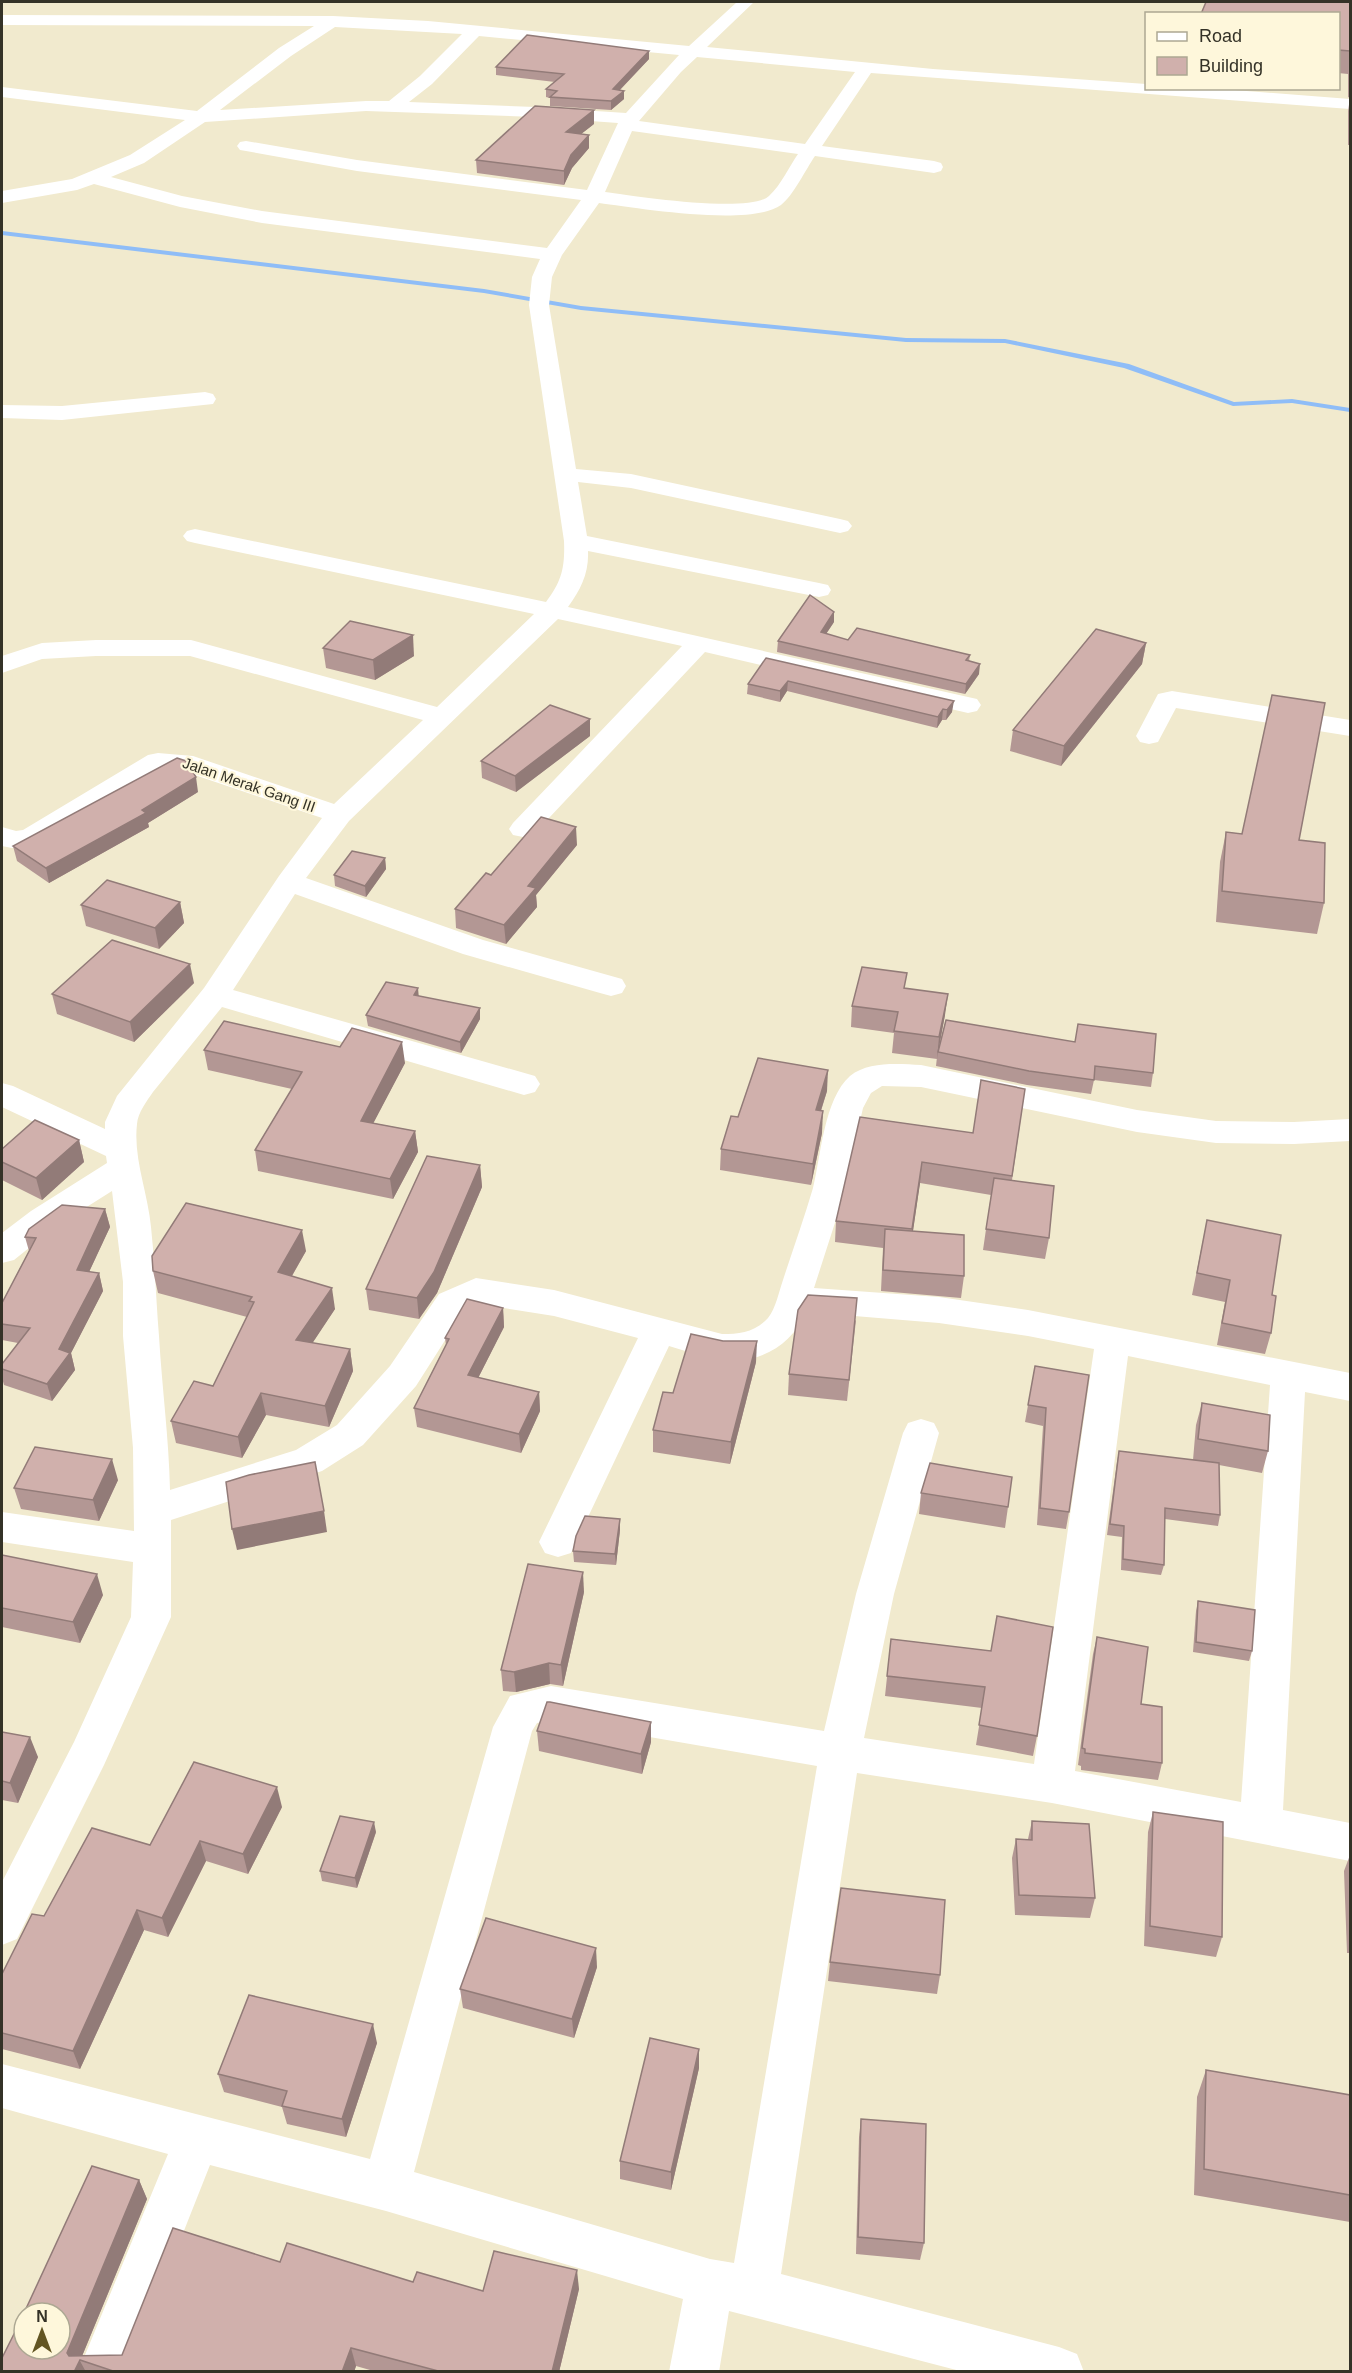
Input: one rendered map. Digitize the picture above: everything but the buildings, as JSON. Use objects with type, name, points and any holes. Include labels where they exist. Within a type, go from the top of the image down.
[{"type":"street","points":[[236,21],[245,2]]},
{"type":"street","points":[[2,1925],[90,1752],[151,1617],[153,1511],[151,1448],[141,1336],[140,1282],[134,1221],[122,1159],[121,1122],[128,1104],[178,1037],[215,995],[289,882],[339,815],[553,610],[568,590],[577,565],[576,541],[564,476],[540,297],[542,277],[552,255],[594,196],[628,122],[675,68],[746,2]]},
{"type":"street","points":[[356,22],[367,8]]},
{"type":"street","points":[[2,20],[356,22],[475,30],[866,68],[1145,89]]},
{"type":"street","points":[[5,195],[60,188],[95,178],[153,151],[268,64],[333,21]]},
{"type":"street","points":[[394,106],[426,80],[475,30]]},
{"type":"street","points":[[292,111],[239,151],[594,196],[727,208],[764,207],[776,200],[866,68]]},
{"type":"street","points":[[1162,90],[1350,104]]},
{"type":"street","points":[[2,92],[200,117],[394,106],[628,122],[808,151],[934,167]]},
{"type":"street","points":[[95,178],[180,201],[262,218],[552,255]]},
{"type":"street","points":[[2,412],[62,413],[205,399]]},
{"type":"street","points":[[564,476],[588,475],[631,481],[840,526]]},
{"type":"street","points":[[195,536],[553,610],[698,644],[806,666],[968,705]]},
{"type":"street","points":[[576,541],[819,590]]},
{"type":"street","points":[[524,829],[698,644]]},
{"type":"street","points":[[2,664],[42,651],[96,648],[191,648],[440,716]]},
{"type":"street","points":[[1149,736],[1167,700],[1172,699],[1350,728]]},
{"type":"street","name":"Jalan Merak Gang III","points":[[2,835],[12,840],[31,837],[158,761],[166,760],[183,762],[339,815]]},
{"type":"street","points":[[289,882],[473,947],[610,986]]},
{"type":"street","points":[[215,995],[524,1084]]},
{"type":"street","points":[[153,1511],[309,1461],[350,1435],[403,1376],[451,1303],[476,1291],[554,1303],[722,1347],[742,1348],[762,1342],[781,1326],[792,1300],[828,1200],[846,1110],[859,1085],[874,1077],[891,1074],[921,1076],[1137,1121],[1216,1132],[1294,1133],[1350,1130]]},
{"type":"street","points":[[2,1094],[122,1159]]},
{"type":"street","points":[[2,1251],[122,1159]]},
{"type":"street","points":[[792,1300],[939,1310],[1028,1323],[1350,1387]]},
{"type":"street","points":[[558,1542],[658,1332]]},
{"type":"street","points":[[1052,1785],[1113,1339]]},
{"type":"street","points":[[1261,1823],[1288,1375]]},
{"type":"street","points":[[694,2372],[732,2287],[840,1752],[875,1594],[921,1433]]},
{"type":"street","points":[[2,1527],[153,1549]]},
{"type":"street","points":[[387,2187],[513,1727],[524,1708],[551,1703],[1052,1785],[1261,1823],[1350,1842]]},
{"type":"street","points":[[2,2086],[196,2139],[387,2187],[983,2361],[1059,2372]]},
{"type":"street","points":[[103,2372],[196,2139]]},
{"type":"waterway","points":[[2,233],[484,291],[581,308],[906,340],[1005,341],[1126,366],[1233,404],[1292,401],[1350,410]]}]
